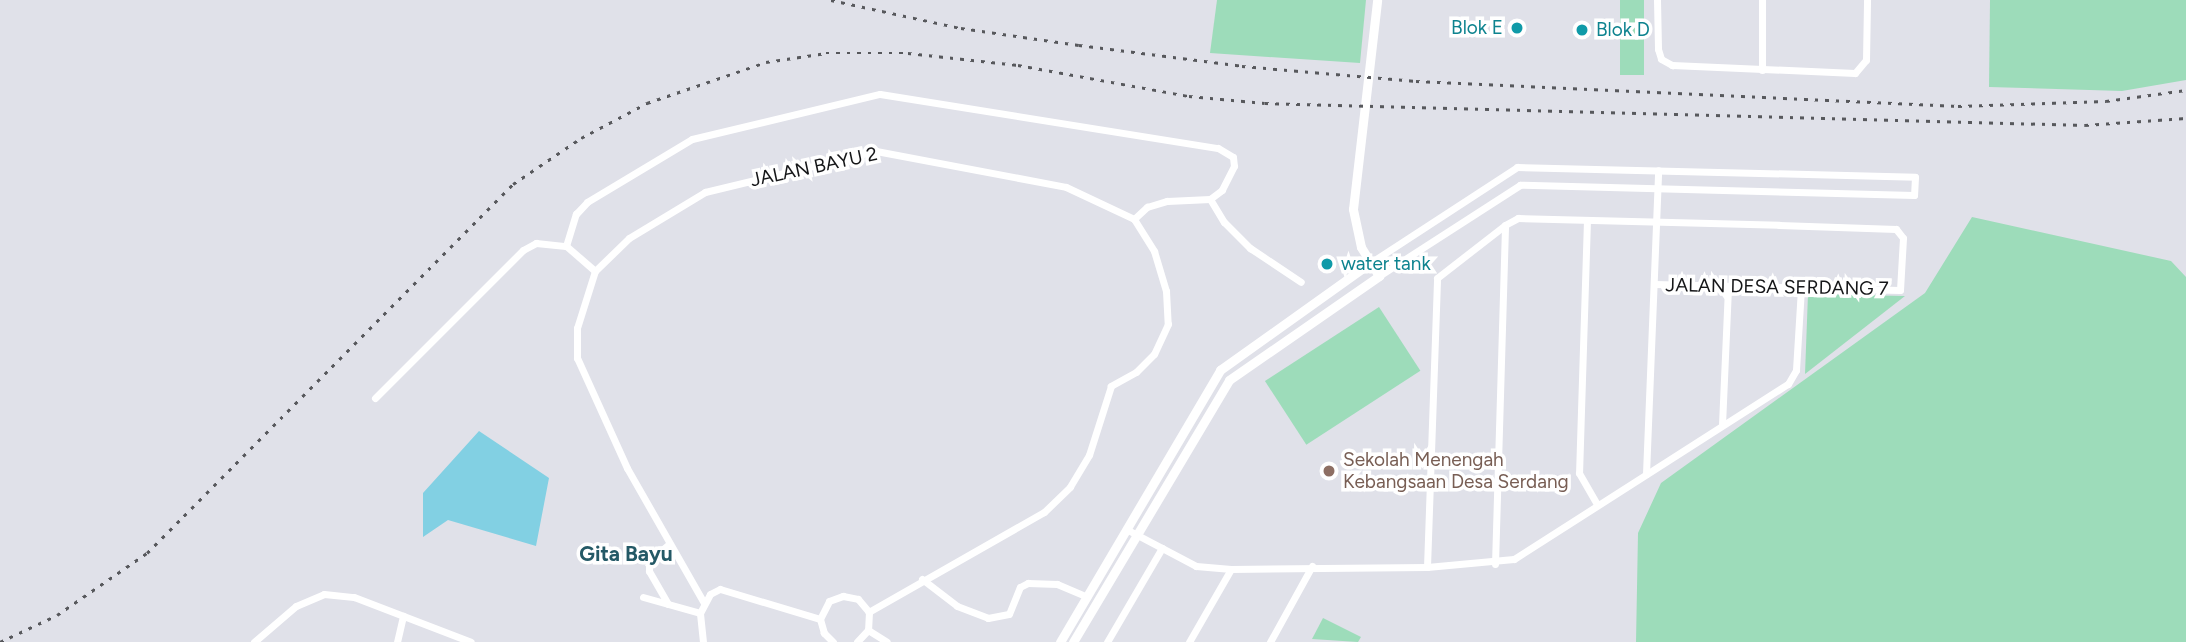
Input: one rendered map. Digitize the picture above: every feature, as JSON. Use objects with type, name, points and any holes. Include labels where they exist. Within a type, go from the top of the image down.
[{"type":"street","points":[[1377,0],[1360,127],[1353,209],[1361,247],[1379,276]]},
{"type":"street","points":[[1657,0],[1661,59],[1672,65],[1854,74],[1863,68],[1867,0]]},
{"type":"street","points":[[1762,0],[1762,70]]},
{"type":"street","points":[[566,246],[572,222],[587,202],[692,139],[880,94],[1218,148],[1233,158],[1234,166],[1222,190],[1210,199],[1167,201],[1147,207],[1134,219],[1154,251],[1166,291],[1168,324],[1154,354],[1136,372],[1111,386],[1089,455],[1070,486],[1052,503],[869,612]]},
{"type":"street","name":"JALAN BAYU 2","points":[[595,271],[629,238],[705,192],[876,151],[1066,187],[1134,219]]},
{"type":"street","points":[[1060,642],[1220,370],[1370,263],[1517,167],[1915,177],[1914,195],[1520,185],[1379,276],[1229,380],[1073,642]]},
{"type":"street","points":[[1646,474],[1658,170]]},
{"type":"street","points":[[1210,199],[1224,222],[1250,248],[1301,282]]},
{"type":"street","points":[[1427,567],[1437,278],[1505,225],[1518,218],[1656,224]]},
{"type":"street","points":[[1587,220],[1579,473],[1597,504]]},
{"type":"street","name":"JALAN DESA SERDANG 7","points":[[1654,284],[1900,290],[1903,238],[1896,229],[1656,224]]},
{"type":"street","points":[[1495,564],[1505,225]]},
{"type":"street","points":[[375,398],[523,250],[536,243],[566,246],[595,271],[577,328],[577,358],[585,384],[668,545],[704,603]]},
{"type":"street","points":[[1722,425],[1728,287]]},
{"type":"street","points":[[1126,528],[1196,566],[1231,569],[1495,564],[1529,551],[1794,377],[1801,289]]},
{"type":"street","points":[[668,545],[649,561],[649,571],[668,604]]},
{"type":"street","points":[[1107,642],[1162,548]]},
{"type":"street","points":[[1270,642],[1312,566]]},
{"type":"street","points":[[1189,642],[1231,569]]},
{"type":"street","points":[[922,579],[957,606],[988,618],[1009,614],[1020,587],[1028,583],[1057,584],[1087,597]]},
{"type":"street","points":[[703,642],[700,612],[704,603],[720,589],[735,590],[820,619]]},
{"type":"street","points":[[254,642],[272,624],[317,595],[354,597],[471,642]]},
{"type":"street","points":[[833,642],[824,633],[820,619],[830,601],[843,596],[858,599],[869,612],[868,630],[857,642]]},
{"type":"street","points":[[643,597],[700,612]]},
{"type":"street","points":[[397,642],[403,616]]},
{"type":"street","points":[[868,630],[887,642]]},
{"type":"green space","points":[[1217,0],[1366,0],[1360,63],[1210,53]]},
{"type":"green space","points":[[1620,0],[1644,0],[1644,75],[1620,75]]},
{"type":"green space","points":[[1990,0],[2186,0],[2186,80],[2122,91],[1989,87]]},
{"type":"green space","points":[[1972,217],[2171,261],[2186,277],[2186,642],[1636,642],[1638,533],[1661,483],[1925,293]]},
{"type":"green space","points":[[1808,294],[1905,296],[1805,374]]},
{"type":"green space","points":[[1379,307],[1420,371],[1306,445],[1265,381]]},
{"type":"green space","points":[[1323,618],[1361,637],[1358,642],[1312,639]]},
{"type":"water","points":[[479,431],[549,478],[536,546],[448,520],[423,537],[423,493]]},
{"type":"railway","points":[[831,0],[961,28],[1079,45],[1242,66],[1416,81],[1958,106],[2106,101],[2186,90]]},
{"type":"railway","points":[[0,642],[57,615],[147,553],[513,184],[581,138],[647,103],[766,62],[826,53],[908,53],[1018,65],[1189,96],[1265,103],[2085,125],[2186,118]]},
{"type":"place","name":"Blok E","points":[[1517,28]]},
{"type":"place","name":"Blok D","points":[[1582,30]]},
{"type":"place","name":"water tank","points":[[1327,264]]},
{"type":"place","name":"Sekolah Menengah Kebangsaan Desa Serdang","points":[[1329,471]]},
{"type":"district","name":"Gita Bayu","points":[[626,554]]}]
